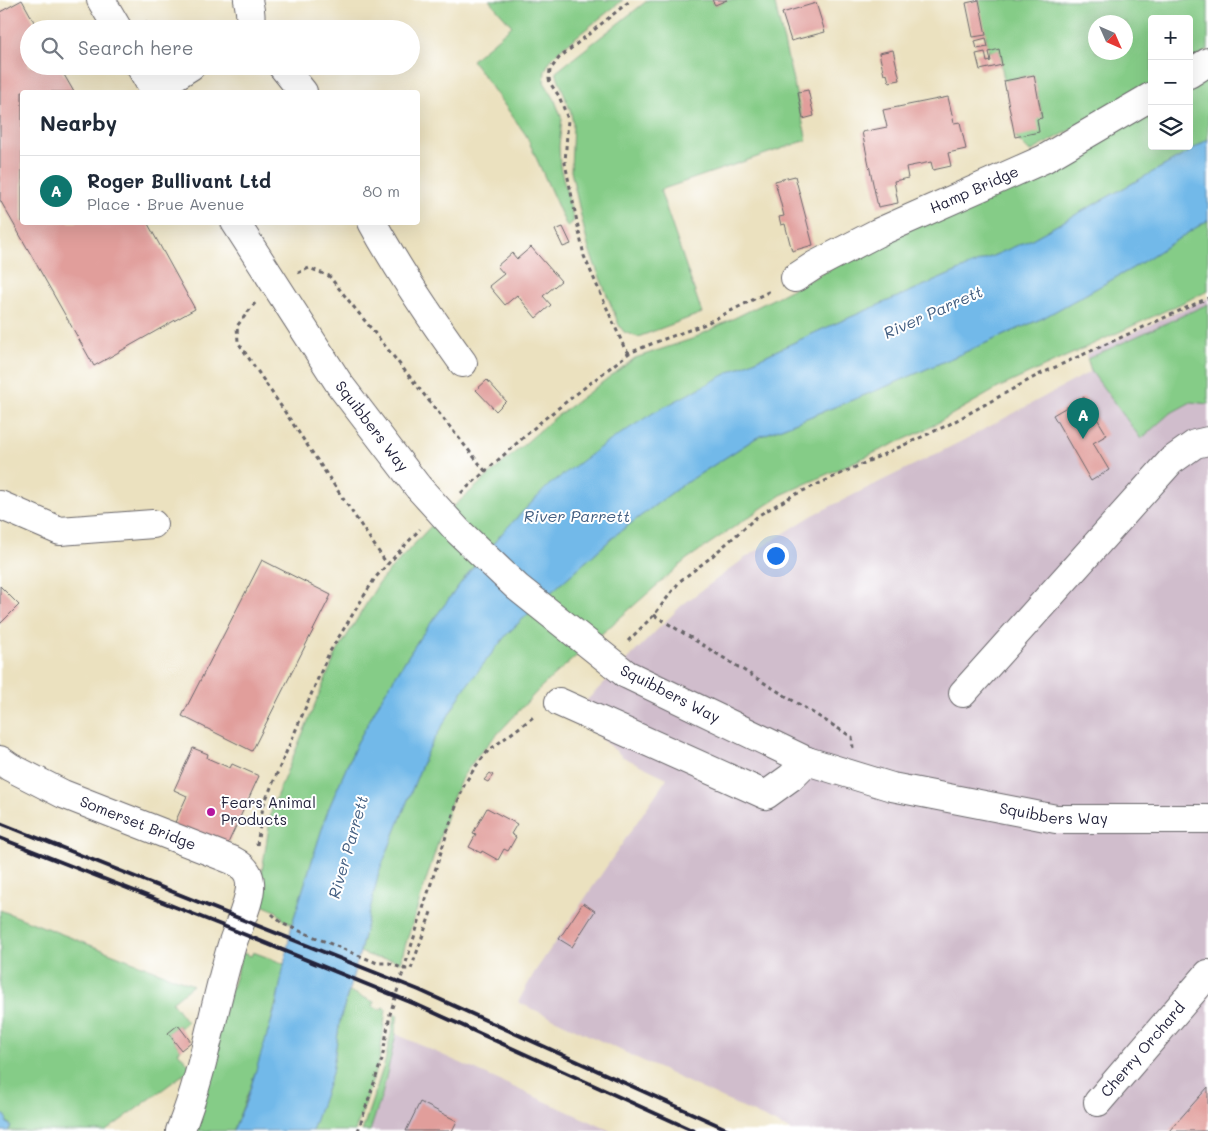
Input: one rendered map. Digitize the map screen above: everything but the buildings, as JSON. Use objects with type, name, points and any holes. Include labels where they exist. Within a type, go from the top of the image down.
[{"type":"street","points":[[101,0],[113,20]]},
{"type":"street","points":[[1193,71],[1208,62]]},
{"type":"street","points":[[145,75],[153,90]]},
{"type":"street","points":[[156,90],[178,75]]},
{"type":"street","points":[[289,75],[301,90]]},
{"type":"street","name":"Hamp Bridge","points":[[795,278],[815,265],[877,234],[1044,159],[1148,98]]},
{"type":"street","name":"Squibbers Way","points":[[237,225],[340,386],[418,487],[458,531],[517,587],[626,674],[807,761],[892,787],[1056,819],[1208,819]]},
{"type":"street","points":[[374,225],[396,266],[463,363]]},
{"type":"street","points":[[963,693],[1171,461],[1195,444],[1208,442]]},
{"type":"street","points":[[0,505],[60,532],[153,524]]},
{"type":"street","points":[[560,702],[766,795],[792,777],[807,761]]},
{"type":"street","name":"Somerset Bridge","points":[[0,760],[63,794],[241,865],[247,872],[250,883],[247,903],[232,946],[195,1087],[180,1131]]},
{"type":"street","name":"Cherry Orchard","points":[[1098,1102],[1208,974]]},
{"type":"path","points":[[629,353],[624,347],[585,262],[566,172],[568,119],[559,96],[549,79],[550,70],[559,58],[631,0]]},
{"type":"path","points":[[294,275],[309,268],[328,276],[486,472]]},
{"type":"path","points":[[632,636],[654,615],[680,581],[760,515],[780,503],[948,425],[1038,375],[1208,298]]},
{"type":"path","points":[[255,303],[237,326],[238,342],[387,564]]},
{"type":"path","points":[[654,615],[852,737],[854,752]]},
{"type":"path","points":[[358,1131],[382,1059],[390,1014],[452,817],[465,783],[488,751],[544,708],[560,702]]},
{"type":"path","points":[[273,914],[282,924],[377,963],[389,963],[404,969],[411,969],[431,912]]},
{"type":"shaded area","points":[[1208,298],[1208,1131],[792,1131],[518,1002],[534,973],[667,778],[623,757],[573,714],[682,605],[745,558],[813,515],[964,440],[1090,372],[1086,354]]},
{"type":"shaded area","points":[[396,1034],[611,1131],[370,1131],[382,1095]]},
{"type":"green space","points":[[489,0],[623,0],[562,48],[551,59],[545,70],[544,82],[554,98],[562,119],[559,146],[560,166],[574,221],[567,227],[526,135],[472,60],[512,26]]},
{"type":"green space","points":[[648,0],[712,0],[715,5],[727,0],[774,0],[807,140],[660,190],[702,313],[638,337],[624,332],[619,325],[589,250],[571,171],[573,124],[571,113],[556,72]]},
{"type":"green space","points":[[978,0],[1208,0],[1208,50],[1193,60],[1193,15],[1148,15],[1148,88],[1030,152],[1015,137],[1042,117],[1034,75],[1004,81],[999,50],[989,52]]},
{"type":"green space","points":[[1208,77],[1208,139],[1193,149],[1193,105],[1193,86]]},
{"type":"green space","points":[[1148,112],[1148,150],[1192,150],[1030,240],[823,329],[728,373],[549,485],[504,531],[466,576],[419,639],[383,696],[357,743],[328,810],[292,924],[284,920],[276,911],[257,903],[272,807],[336,654],[380,581],[429,528],[553,419],[635,358],[692,339],[882,242]]},
{"type":"green space","points":[[1208,220],[1208,291],[998,388],[925,430],[781,495],[687,559],[542,686],[478,755],[463,776],[451,802],[400,962],[376,958],[360,952],[379,872],[427,752],[464,689],[507,634],[618,533],[678,488],[756,438],[890,385],[1043,318],[1131,269]]},
{"type":"green space","points":[[1208,304],[1208,404],[1191,402],[1169,414],[1141,439],[1091,371],[1087,359]]},
{"type":"green space","points":[[0,910],[193,985],[172,1002],[187,1022],[180,1028],[178,1025],[168,1033],[181,1050],[178,1052],[192,1068],[106,1131],[8,1131],[10,1124],[7,1123],[0,1113]]},
{"type":"green space","points":[[253,952],[285,964],[269,1028],[249,1090],[233,1131],[186,1131],[243,953],[251,956]]},
{"type":"green space","points":[[349,991],[374,1002],[372,1006],[381,1010],[383,1007],[386,1009],[380,1056],[355,1131],[312,1131],[332,1073],[340,1020]]},
{"type":"green space","points":[[395,1014],[398,1015],[396,1034],[382,1095],[370,1131],[362,1131],[385,1062]]},
{"type":"water","name":"River Parrett","points":[[1208,139],[1208,220],[1131,269],[1043,318],[890,385],[756,438],[678,488],[618,533],[507,634],[464,689],[427,752],[379,872],[360,952],[340,1020],[332,1073],[312,1131],[233,1131],[247,1099],[276,1006],[292,924],[328,810],[357,743],[383,696],[419,639],[466,576],[504,531],[549,485],[602,446],[653,413],[728,373],[823,329],[1030,240],[1193,149]]},
{"type":"water","points":[[0,1113],[6,1116],[7,1123],[11,1126],[8,1131],[0,1131]]},
{"type":"railway","points":[[0,823],[419,990],[731,1131]]},
{"type":"railway","points":[[0,838],[415,1004],[694,1131]]},
{"type":"place","name":"Roger Bullivant Ltd","points":[[1083,439]]},
{"type":"place","name":"Fears Animal Products","points":[[211,812]]}]
